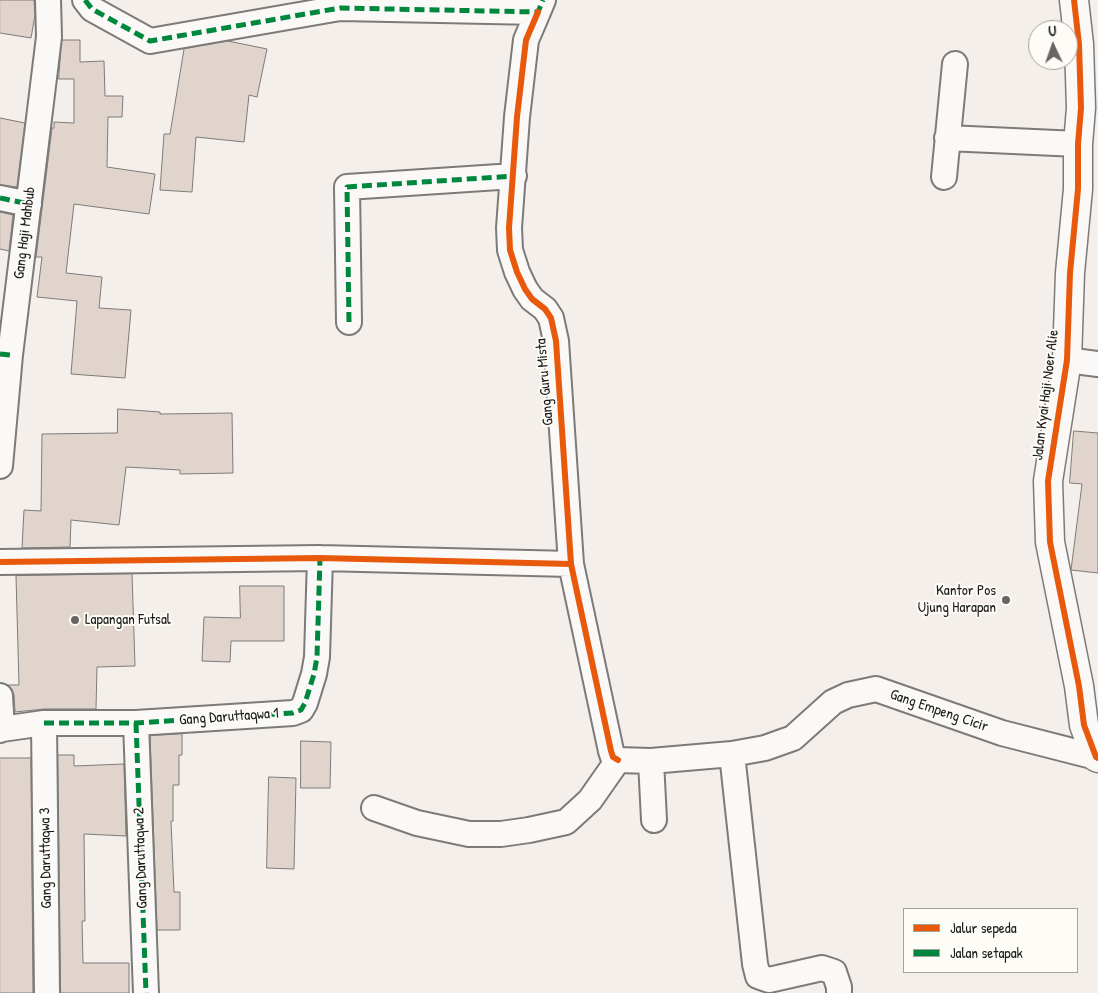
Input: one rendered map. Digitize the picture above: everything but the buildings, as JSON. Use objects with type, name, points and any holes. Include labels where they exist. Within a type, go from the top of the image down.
[{"type":"street","name":"Gang Haji Mahbub","points":[[0,466],[5,355],[29,204],[49,37],[48,0]]},
{"type":"street","points":[[85,0],[92,9],[150,41],[340,8],[540,6]]},
{"type":"street","name":"Jalan Kyai Haji Noer Alie","points":[[1074,0],[1079,44],[1081,108],[1078,144],[1078,189],[1070,273],[1066,360],[1048,481],[1050,542],[1079,686],[1084,725],[1097,757]]},
{"type":"street","name":"Gang Guru Mista","points":[[540,6],[526,40],[517,117],[509,228],[510,250],[525,289],[532,299],[545,309],[551,318],[556,341],[570,564],[611,751],[613,757],[618,760]]},
{"type":"street","points":[[944,177],[955,64]]},
{"type":"street","points":[[947,138],[1078,144]]},
{"type":"street","points":[[349,322],[347,187],[514,176]]},
{"type":"street","points":[[0,198],[29,204]]},
{"type":"street","points":[[1066,360],[1098,364]]},
{"type":"street","points":[[0,562],[320,558],[570,564]]},
{"type":"street","name":"Gang Daruttaqwa 1","points":[[0,696],[1,730],[44,723],[136,723],[293,713],[301,710],[314,674],[317,657],[320,558]]},
{"type":"street","name":"Gang Empeng Cicir","points":[[618,760],[651,761],[732,754],[764,748],[793,738],[833,702],[848,695],[876,689],[1002,733],[1097,757]]},
{"type":"street","name":"Gang Daruttaqwa 3","points":[[44,723],[48,993]]},
{"type":"street","name":"Gang Daruttaqwa 2","points":[[136,723],[146,993]]},
{"type":"street","points":[[732,754],[758,976],[769,980],[822,968],[834,972],[839,993]]},
{"type":"street","points":[[374,808],[417,823],[469,834],[501,834],[529,830],[566,822],[590,800],[618,760]]},
{"type":"street","points":[[651,761],[654,820]]},
{"type":"marked path","points":[[85,0],[92,9],[150,41],[340,8],[538,12],[543,0]]},
{"type":"marked path","points":[[349,322],[347,187],[514,176]]},
{"type":"marked path","points":[[0,198],[29,204]]},
{"type":"marked path","points":[[0,354],[10,355]]},
{"type":"marked path","points":[[44,723],[136,723],[293,713],[301,710],[314,674],[317,657],[320,558]]},
{"type":"marked path","points":[[136,723],[146,993]]},
{"type":"cycle path","points":[[1074,0],[1079,44],[1081,108],[1078,144],[1078,189],[1070,273],[1067,360],[1048,481],[1050,542],[1079,686],[1084,725],[1098,758]]},
{"type":"cycle path","points":[[538,12],[526,40],[517,117],[509,228],[510,250],[525,289],[532,299],[545,309],[551,318],[556,341],[571,564],[611,751],[613,757],[618,760]]},
{"type":"cycle path","points":[[0,562],[320,558],[571,564]]},
{"type":"place","name":"Kantor Pos Ujung Harapan","points":[[1006,600]]},
{"type":"place","name":"Lapangan Futsal","points":[[75,620]]}]
